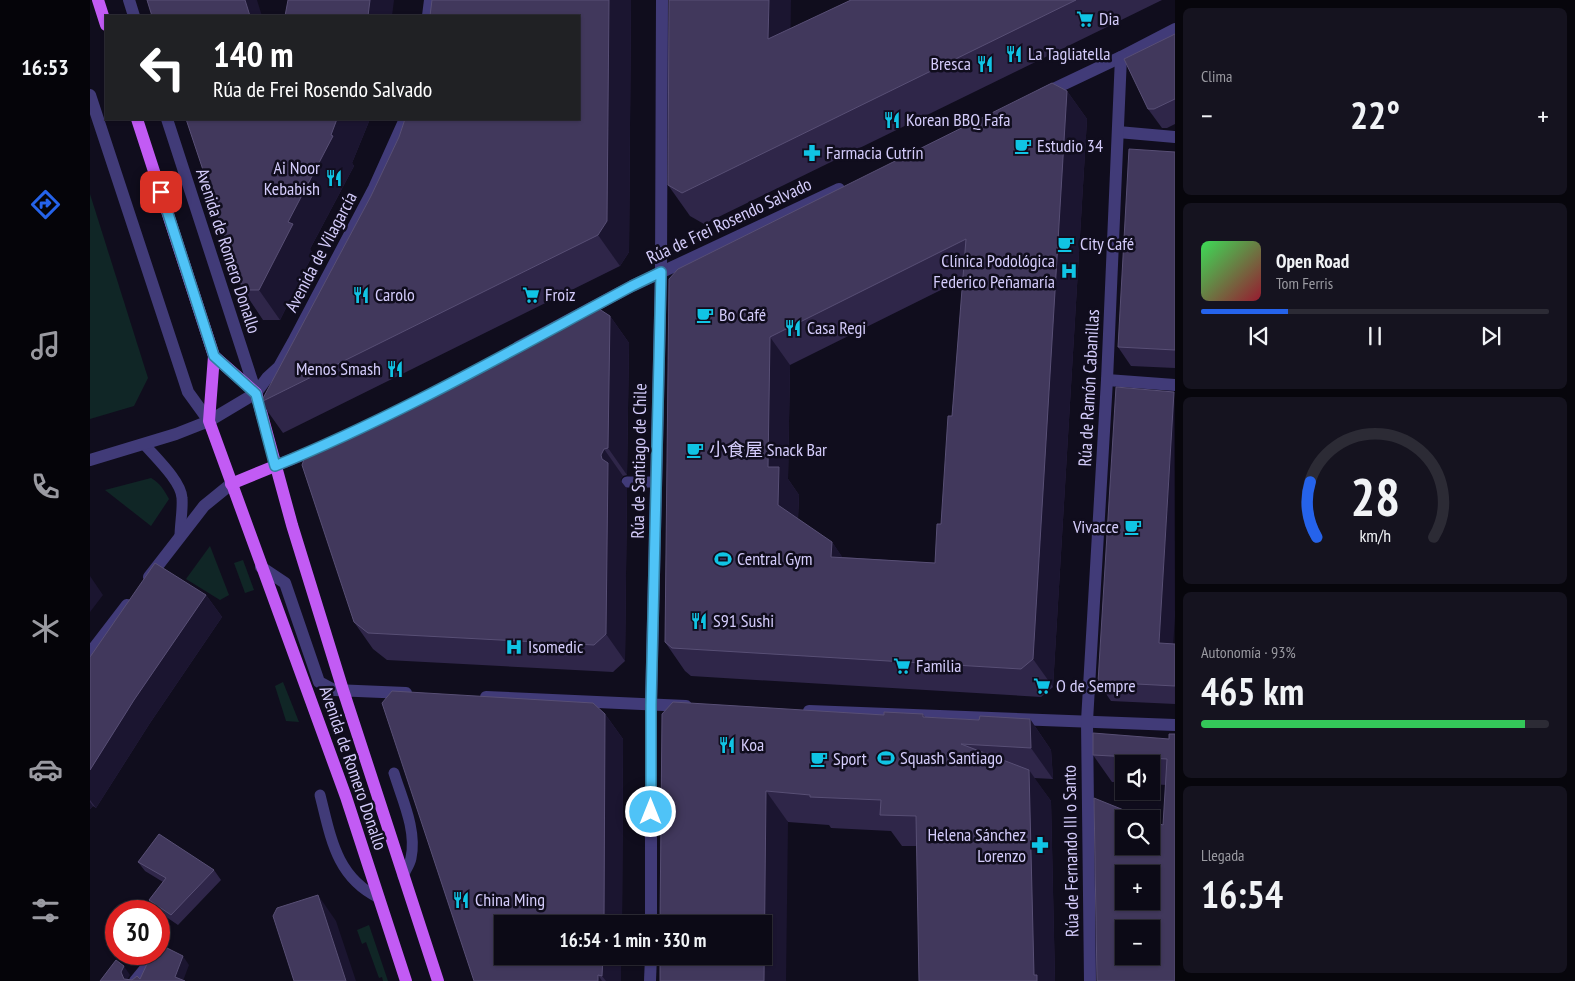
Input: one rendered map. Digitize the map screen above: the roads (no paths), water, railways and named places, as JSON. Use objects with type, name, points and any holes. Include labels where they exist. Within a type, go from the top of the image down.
[{"type":"main road","points":[[98,0],[105,22]]},
{"type":"main road","name":"Avenida de Romero Donallo","points":[[137,120],[214,356],[209,420],[346,797],[406,981]]},
{"type":"main road","name":"Avenida de Romero Donallo","points":[[214,356],[256,394],[275,466],[343,690],[438,981]]},
{"type":"main road","points":[[231,484],[275,466]]},
{"type":"street","points":[[129,0],[134,15]]},
{"type":"street","points":[[428,15],[430,0]]},
{"type":"street","name":"Rúa de Santiago de Chile","points":[[651,915],[651,705],[661,272],[662,0]]},
{"type":"street","points":[[1030,99],[1121,57],[1175,29]]},
{"type":"street","name":"Rúa de Ramón Cabanillas","points":[[1087,721],[1107,380],[1121,57]]},
{"type":"street","name":"Avenida de Romero Donallo","points":[[90,95],[188,392],[209,420]]},
{"type":"street","name":"Avenida de Romero Donallo","points":[[167,120],[256,394]]},
{"type":"street","name":"Avenida de Vilagarcía","points":[[256,394],[267,378],[279,367],[297,334],[374,188],[405,120]]},
{"type":"street","points":[[1118,132],[1175,137]]},
{"type":"street","name":"Rúa de Frei Rosendo Salvado","points":[[508,352],[632,286],[850,184]]},
{"type":"street","points":[[1107,380],[1175,385]]},
{"type":"street","points":[[90,460],[176,434],[209,420],[256,394]]},
{"type":"street","points":[[275,466],[333,442]]},
{"type":"street","points":[[90,653],[204,506],[231,484]]},
{"type":"street","name":"Avenida de Romero Donallo","points":[[262,567],[286,583],[319,682],[334,690],[343,690]]},
{"type":"street","points":[[343,690],[420,694]]},
{"type":"street","points":[[478,696],[702,707]]},
{"type":"street","points":[[801,710],[1175,726]]},
{"type":"street","name":"Rúa de Fernando III o Santo","points":[[1087,721],[1090,981]]},
{"type":"street","points":[[135,981],[148,965]]},
{"type":"street","points":[[650,965],[650,981]]},
{"type":"lane","points":[[144,444],[179,487],[182,496],[180,537]]},
{"type":"lane","points":[[627,482],[656,482]]},
{"type":"lane","points":[[394,773],[410,822],[412,842],[411,859],[403,876]]},
{"type":"lane","points":[[320,795],[329,833],[339,860],[350,877],[364,891],[379,898]]},
{"type":"place","name":"Dia","points":[[1085,19]]},
{"type":"place","name":"La Tagliatella","points":[[1014,54]]},
{"type":"place","name":"Bresca","points":[[985,64]]},
{"type":"place","name":"Korean BBQ Fafa","points":[[892,120]]},
{"type":"place","name":"Estudio 34","points":[[1023,146]]},
{"type":"place","name":"Farmacia Cutrín","points":[[812,153]]},
{"type":"place","name":"Ai Noor Kebabish","points":[[334,178]]},
{"type":"place","name":"City Café","points":[[1066,244]]},
{"type":"place","name":"Clínica Podológica Federico Peñamaría","points":[[1069,271]]},
{"type":"place","name":"Carolo","points":[[361,295]]},
{"type":"place","name":"Froiz","points":[[531,295]]},
{"type":"place","name":"Bo Café","points":[[705,315]]},
{"type":"place","name":"Casa Regi","points":[[793,328]]},
{"type":"place","name":"Menos Smash","points":[[395,369]]},
{"type":"place","name":"小食屋 Snack Bar","points":[[695,450]]},
{"type":"place","name":"Vivacce","points":[[1133,527]]},
{"type":"place","name":"Central Gym","points":[[723,559]]},
{"type":"place","name":"S91 Sushi","points":[[699,621]]},
{"type":"place","name":"Isomedic","points":[[514,647]]},
{"type":"place","name":"Familia","points":[[902,666]]},
{"type":"place","name":"O de Sempre","points":[[1042,686]]},
{"type":"place","name":"Koa","points":[[727,745]]},
{"type":"place","name":"Squash Santiago","points":[[886,758]]},
{"type":"place","name":"Sport","points":[[819,759]]},
{"type":"place","name":"Helena Sánchez Lorenzo","points":[[1040,845]]},
{"type":"place","name":"China Ming","points":[[461,900]]}]
